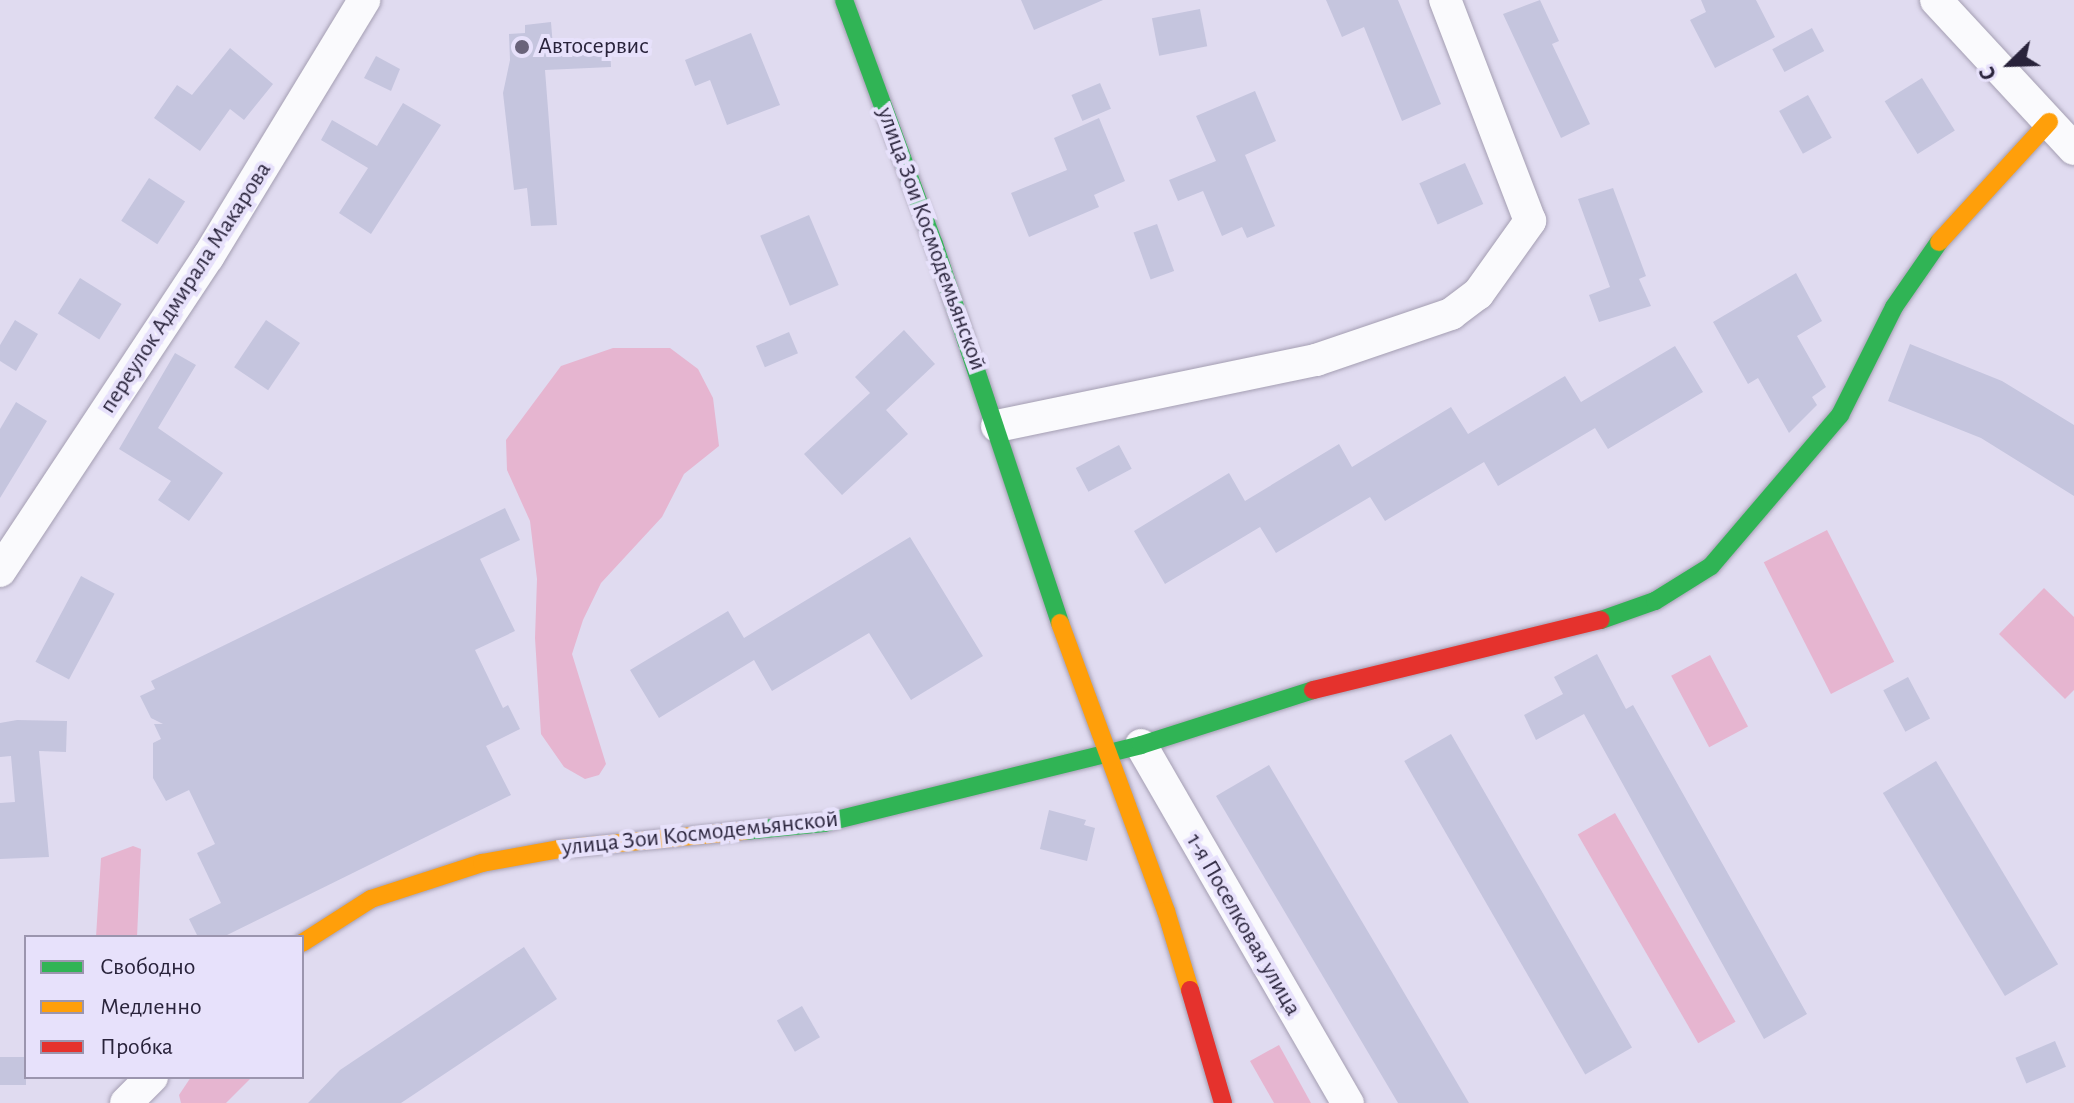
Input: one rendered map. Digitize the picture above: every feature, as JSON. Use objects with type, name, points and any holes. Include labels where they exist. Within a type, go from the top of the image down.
[{"type":"street","name":"переулок Адмирала Макарова","points":[[0,571],[208,257],[364,0]]},
{"type":"street","name":"улица Зои Космодемьянской","points":[[844,0],[1166,911],[1223,1103]]},
{"type":"street","points":[[997,426],[1316,360],[1451,314],[1478,294],[1530,221],[1445,0]]},
{"type":"street","points":[[1936,0],[2074,149]]},
{"type":"street","points":[[1109,752],[1141,745],[1294,695],[1613,617],[1685,586],[1711,566],[1820,441],[1840,415],[1894,307],[1942,238],[2049,122]]},
{"type":"street","name":"1-я Поселковая улица","points":[[1141,745],[1348,1103]]},
{"type":"street","name":"улица Зои Космодемьянской","points":[[304,942],[371,899],[482,863],[559,849],[824,823],[1109,752]]},
{"type":"street","points":[[126,1103],[150,1079]]},
{"type":"shaded area","points":[[613,348],[670,348],[698,369],[713,398],[719,446],[684,474],[662,517],[601,583],[583,620],[572,654],[606,764],[599,775],[585,779],[564,767],[541,734],[535,638],[537,579],[530,521],[507,470],[506,440],[561,366]]},
{"type":"shaded area","points":[[1827,530],[1894,662],[1831,694],[1764,562]]},
{"type":"shaded area","points":[[2044,588],[2074,617],[2074,690],[2065,699],[1999,634]]},
{"type":"shaded area","points":[[1710,655],[1748,727],[1709,747],[1671,676]]},
{"type":"shaded area","points":[[1615,813],[1736,1022],[1698,1043],[1578,835]]},
{"type":"shaded area","points":[[133,846],[141,849],[137,935],[96,935],[101,858]]},
{"type":"shaded area","points":[[1279,1045],[1311,1103],[1274,1103],[1250,1061]]},
{"type":"shaded area","points":[[190,1079],[250,1079],[226,1103],[181,1103],[179,1095]]},
{"type":"building","points":[[1021,0],[1103,0],[1034,30]]},
{"type":"building","points":[[1326,0],[1398,0],[1441,104],[1402,121],[1364,27],[1342,37]]},
{"type":"building","points":[[1540,0],[1559,41],[1552,44],[1590,124],[1561,138],[1503,14]]},
{"type":"building","points":[[1701,0],[1756,0],[1775,37],[1715,68],[1690,20],[1706,12]]},
{"type":"building","points":[[1200,9],[1207,46],[1159,56],[1152,18]]},
{"type":"building","points":[[551,22],[553,47],[610,45],[611,67],[545,70],[557,225],[531,226],[527,188],[514,190],[503,93],[510,60],[509,34],[525,33],[525,25]]},
{"type":"building","points":[[1812,28],[1824,51],[1784,72],[1772,49]]},
{"type":"building","points":[[751,33],[780,105],[727,125],[710,80],[695,86],[685,60]]},
{"type":"building","points":[[230,48],[273,84],[244,120],[230,109],[200,151],[154,118],[177,85],[192,95]]},
{"type":"building","points":[[376,56],[400,69],[391,91],[364,78]]},
{"type":"building","points":[[1922,78],[1955,131],[1918,154],[1885,101]]},
{"type":"building","points":[[1100,83],[1111,109],[1082,121],[1071,95]]},
{"type":"building","points":[[1255,91],[1276,141],[1245,155],[1275,226],[1247,238],[1242,227],[1222,236],[1203,191],[1178,201],[1169,180],[1216,161],[1196,116]]},
{"type":"building","points":[[1808,95],[1832,138],[1803,154],[1779,111]]},
{"type":"building","points":[[403,103],[441,125],[371,234],[339,213],[368,168],[321,140],[332,120],[377,146]]},
{"type":"building","points":[[1099,118],[1125,181],[1094,195],[1099,207],[1029,237],[1011,193],[1067,170],[1054,138]]},
{"type":"building","points":[[1465,163],[1483,204],[1438,224],[1419,183]]},
{"type":"building","points":[[149,178],[185,201],[157,244],[121,221]]},
{"type":"building","points":[[1613,188],[1646,276],[1639,279],[1651,306],[1599,322],[1589,295],[1610,287],[1578,199]]},
{"type":"building","points":[[809,215],[839,285],[790,306],[760,236]]},
{"type":"building","points":[[1157,224],[1174,271],[1151,280],[1134,233]]},
{"type":"building","points":[[1796,273],[1822,321],[1797,336],[1826,387],[1812,397],[1817,405],[1789,433],[1758,378],[1748,384],[1713,322]]},
{"type":"building","points":[[80,278],[122,304],[99,340],[58,314]]},
{"type":"building","points":[[15,320],[38,334],[16,371],[0,361],[0,345]]},
{"type":"building","points":[[266,320],[300,343],[268,390],[234,367]]},
{"type":"building","points":[[904,330],[935,364],[886,410],[908,434],[842,495],[804,454],[870,393],[855,377]]},
{"type":"building","points":[[789,332],[798,353],[765,367],[756,346]]},
{"type":"building","points":[[1910,344],[2002,381],[2074,425],[2074,496],[1981,438],[1888,401]]},
{"type":"building","points":[[1675,346],[1703,392],[1608,449],[1595,428],[1498,486],[1484,462],[1385,521],[1370,497],[1276,553],[1260,527],[1165,584],[1134,531],[1229,473],[1245,501],[1339,444],[1352,467],[1451,407],[1468,434],[1565,376],[1581,402]]},
{"type":"building","points":[[175,353],[196,365],[158,428],[223,473],[189,521],[158,500],[171,481],[119,449]]},
{"type":"building","points":[[16,402],[47,421],[0,498],[0,429]]},
{"type":"building","points":[[1119,445],[1132,469],[1088,492],[1076,468]]},
{"type":"building","points":[[505,508],[520,540],[480,559],[515,631],[475,650],[503,708],[508,705],[520,729],[486,746],[511,795],[227,935],[197,935],[189,919],[221,903],[197,853],[215,844],[189,790],[166,801],[153,778],[153,743],[161,739],[154,724],[163,724],[151,718],[140,696],[155,689],[151,681]]},
{"type":"building","points":[[910,537],[983,656],[911,700],[869,633],[772,691],[754,660],[659,718],[630,670],[728,611],[744,638]]},
{"type":"building","points":[[81,576],[115,594],[69,679],[35,662]]},
{"type":"building","points":[[1597,654],[1626,709],[1633,705],[1807,1014],[1764,1039],[1584,714],[1536,740],[1524,715],[1563,694],[1554,677]]},
{"type":"building","points":[[1908,677],[1930,718],[1905,732],[1883,690]]},
{"type":"building","points":[[17,720],[67,721],[66,752],[39,751],[49,857],[0,859],[0,803],[15,802],[11,756],[0,757],[0,723]]},
{"type":"building","points":[[1451,734],[1632,1048],[1585,1075],[1404,761]]},
{"type":"building","points":[[1936,761],[2058,964],[2005,996],[1883,793]]},
{"type":"building","points":[[1269,765],[1469,1103],[1398,1103],[1216,796]]},
{"type":"building","points":[[1049,810],[1086,820],[1084,825],[1095,828],[1087,861],[1040,849]]},
{"type":"building","points":[[524,947],[557,999],[401,1103],[308,1103],[340,1070]]},
{"type":"building","points":[[802,1006],[820,1037],[795,1052],[777,1020]]},
{"type":"building","points":[[2055,1041],[2066,1067],[2026,1084],[2015,1058]]},
{"type":"building","points":[[0,1057],[24,1057],[26,1085],[0,1085]]},
{"type":"traffic: fast","points":[[844,0],[934,244],[1060,623]]},
{"type":"traffic: fast","points":[[1601,620],[1655,601],[1711,566],[1840,415],[1894,307],[1939,242]]},
{"type":"traffic: fast","points":[[744,831],[824,823],[1141,745],[1313,690]]},
{"type":"traffic: slow","points":[[1939,242],[2049,122]]},
{"type":"traffic: slow","points":[[1060,623],[1166,911],[1190,990]]},
{"type":"traffic: slow","points":[[304,942],[371,899],[482,863],[559,849],[744,831]]},
{"type":"traffic: jam","points":[[1313,690],[1601,620]]},
{"type":"traffic: jam","points":[[1190,990],[1223,1103]]},
{"type":"place","name":"Автосервис","points":[[522,47]]}]
